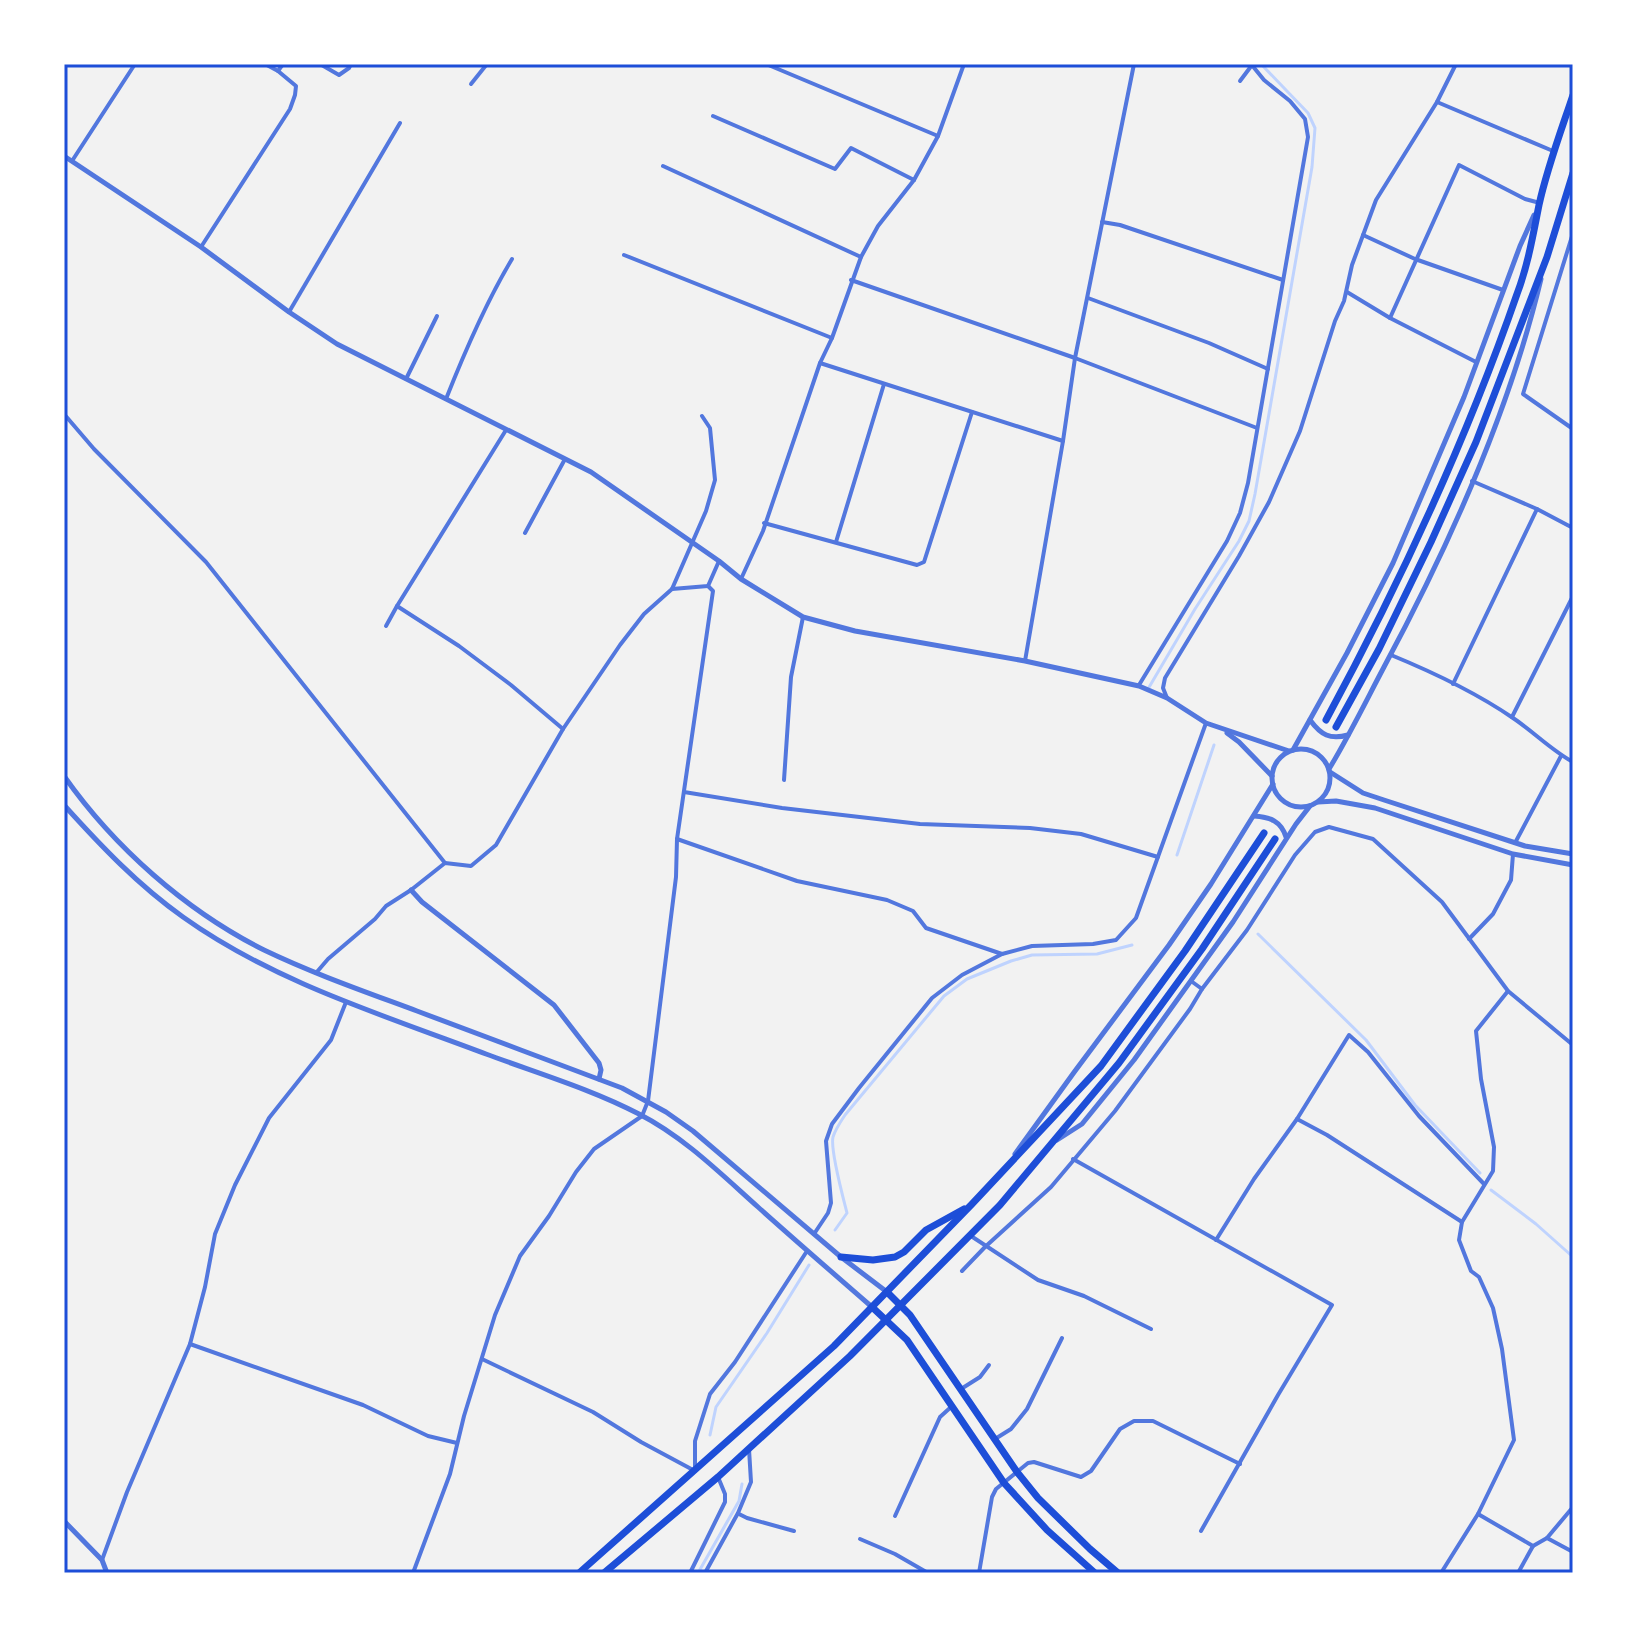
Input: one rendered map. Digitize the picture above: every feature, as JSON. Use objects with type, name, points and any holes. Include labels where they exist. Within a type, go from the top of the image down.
[{"type":"highway","points":[[1326,720],[1383,612],[1462,438],[1518,293],[1540,203],[1573,95]]},
{"type":"highway","points":[[1336,727],[1379,649],[1461,476],[1547,257],[1573,173]]},
{"type":"highway","points":[[579,1573],[834,1346],[1101,1066],[1185,951],[1264,833]]},
{"type":"highway","points":[[604,1573],[718,1477],[850,1356],[1000,1205],[1119,1063],[1202,949],[1275,839]]},
{"type":"highway","points":[[841,1257],[885,1260],[895,1257],[926,1230],[972,1204]]},
{"type":"highway","points":[[887,1292],[910,1315],[1038,1498],[1118,1573]]},
{"type":"highway","points":[[872,1307],[907,1340],[1004,1483],[1047,1530],[1095,1573]]},
{"type":"street","points":[[72,161],[135,64]]},
{"type":"street","points":[[201,247],[290,109],[295,95],[296,86],[265,64]]},
{"type":"street","points":[[278,71],[283,64]]},
{"type":"street","points":[[320,64],[339,75],[351,64]]},
{"type":"street","points":[[471,84],[487,64]]},
{"type":"street","points":[[766,64],[938,136]]},
{"type":"street","points":[[741,579],[851,280],[878,226],[914,180],[938,136],[964,64]]},
{"type":"street","points":[[1025,661],[1075,358],[1134,64]]},
{"type":"street","points":[[1139,686],[1227,541],[1240,513],[1248,483],[1308,137],[1305,119],[1290,101],[1264,80],[1252,64],[1240,81]]},
{"type":"street","points":[[1167,698],[1163,688],[1165,678],[1269,502],[1300,431],[1347,292],[1352,265],[1376,200],[1437,102],[1456,64]]},
{"type":"street","points":[[1437,102],[1555,152]]},
{"type":"street","points":[[713,116],[835,169],[851,148],[914,180]]},
{"type":"street","points":[[289,312],[400,123]]},
{"type":"street","points":[[64,156],[201,247],[337,344],[591,472],[741,579],[803,617],[855,631],[1025,661],[1139,686],[1223,730],[1291,750],[1302,748],[1319,754],[1330,770],[1363,793],[1515,843],[1573,854]]},
{"type":"street","points":[[1390,318],[1459,165],[1525,199],[1540,203],[1393,563],[1310,720],[1291,750],[1277,761],[1272,776],[1276,793],[1291,805],[1300,807],[1318,802],[1329,789],[1330,770],[1442,553],[1511,384],[1547,257]]},
{"type":"street","points":[[663,166],[861,257]]},
{"type":"street","points":[[1102,222],[1120,225],[1283,281]]},
{"type":"street","points":[[1573,233],[1523,394],[1573,429]]},
{"type":"street","points":[[1363,235],[1415,259],[1505,291]]},
{"type":"street","points":[[624,255],[832,338]]},
{"type":"street","points":[[446,399],[466,347],[512,259]]},
{"type":"street","points":[[851,280],[1075,358],[1257,428]]},
{"type":"street","points":[[1347,292],[1476,362]]},
{"type":"street","points":[[1088,298],[1209,343],[1268,369]]},
{"type":"street","points":[[406,379],[437,316]]},
{"type":"street","points":[[820,363],[1063,441]]},
{"type":"street","points":[[836,542],[884,384]]},
{"type":"street","points":[[764,523],[917,565],[924,562],[972,412]]},
{"type":"street","points":[[64,414],[94,449],[206,562],[445,863],[471,866],[496,845],[563,729],[620,645],[644,614],[672,589],[706,511],[715,480],[710,428],[702,416]]},
{"type":"street","points":[[386,626],[506,430]]},
{"type":"street","points":[[525,533],[565,459]]},
{"type":"street","points":[[1472,481],[1573,528]]},
{"type":"street","points":[[1453,684],[1537,509]]},
{"type":"street","points":[[708,586],[719,561]]},
{"type":"street","points":[[413,1573],[450,1474],[495,1315],[520,1256],[594,1149],[642,1116],[648,1101],[676,877],[677,839],[713,591],[708,586],[672,589]]},
{"type":"street","points":[[1512,717],[1573,596]]},
{"type":"street","points":[[397,606],[459,646],[563,729]]},
{"type":"street","points":[[784,780],[791,677],[803,617]]},
{"type":"street","points":[[1391,655],[1453,684],[1512,717],[1573,762]]},
{"type":"street","points":[[1310,720],[1325,736],[1348,735]]},
{"type":"street","points":[[814,1234],[831,1203],[826,1141],[832,1124],[932,998],[962,975],[1002,954],[1032,946],[1116,940],[1136,918],[1206,723]]},
{"type":"street","points":[[1223,730],[1272,776]]},
{"type":"street","points":[[1515,843],[1561,756]]},
{"type":"street","points":[[64,776],[106,830],[160,881],[227,929],[262,949],[316,973],[599,1079],[648,1101],[693,1131],[841,1257],[887,1292]]},
{"type":"street","points":[[1005,1168],[1169,945],[1273,784]]},
{"type":"street","points":[[684,792],[782,808],[920,824],[1030,828],[1081,834],[1158,857]]},
{"type":"street","points":[[1318,802],[1336,801],[1375,808],[1513,854],[1573,865]]},
{"type":"street","points":[[64,805],[119,865],[183,917],[252,960],[346,1002],[595,1094],[642,1116],[683,1142],[872,1307]]},
{"type":"street","points":[[1050,1146],[1082,1124],[1134,1060],[1233,922],[1310,806]]},
{"type":"street","points":[[1254,816],[1276,822],[1286,838]]},
{"type":"street","points":[[962,1271],[1051,1187],[1115,1111],[1247,930],[1295,855],[1315,832],[1329,827],[1373,839],[1442,902],[1508,991],[1573,1045]]},
{"type":"street","points":[[677,839],[797,881],[887,900],[913,911],[926,928],[1002,954]]},
{"type":"street","points":[[1469,939],[1493,914],[1511,880],[1513,854]]},
{"type":"street","points":[[316,973],[386,906],[445,863]]},
{"type":"street","points":[[411,890],[422,902],[554,1005],[599,1063],[599,1079]]},
{"type":"street","points":[[1191,981],[1202,989]]},
{"type":"street","points":[[1441,1573],[1478,1514],[1514,1440],[1502,1349],[1493,1308],[1479,1277],[1471,1271],[1459,1240],[1462,1222],[1493,1171],[1494,1147],[1481,1079],[1476,1031],[1508,991]]},
{"type":"street","points":[[102,1560],[127,1492],[190,1344],[215,1234],[235,1185],[269,1118],[331,1040],[346,1002]]},
{"type":"street","points":[[1216,1240],[1349,1035],[1368,1052],[1419,1116],[1484,1184]]},
{"type":"street","points":[[1297,1119],[1340,1143],[1462,1222]]},
{"type":"street","points":[[1073,1159],[1332,1305],[1201,1531]]},
{"type":"street","points":[[971,1236],[1038,1280],[1084,1296],[1151,1329]]},
{"type":"street","points":[[482,1359],[593,1412],[695,1471],[695,1441],[710,1394],[735,1362],[807,1251]]},
{"type":"street","points":[[995,1439],[1011,1429],[1027,1409],[1062,1338]]},
{"type":"street","points":[[190,1344],[363,1405],[428,1436],[457,1443]]},
{"type":"street","points":[[960,1390],[980,1377],[989,1365]]},
{"type":"street","points":[[895,1516],[940,1417],[951,1407]]},
{"type":"street","points":[[979,1573],[989,1503],[996,1489],[1028,1463],[1034,1462],[1081,1477],[1091,1471],[1120,1429],[1134,1421],[1153,1421],[1240,1464]]},
{"type":"street","points":[[705,1573],[751,1482],[749,1449]]},
{"type":"street","points":[[690,1573],[725,1502],[718,1477]]},
{"type":"street","points":[[1518,1573],[1533,1546],[1547,1538],[1573,1507]]},
{"type":"street","points":[[738,1513],[794,1531]]},
{"type":"street","points":[[1478,1514],[1533,1546]]},
{"type":"street","points":[[64,1521],[102,1560],[107,1573]]},
{"type":"street","points":[[1547,1538],[1573,1552]]},
{"type":"street","points":[[860,1539],[928,1573]]},
{"type":"waterway","points":[[1148,689],[1239,541],[1249,521],[1255,494],[1312,167],[1315,128],[1308,113],[1261,64]]},
{"type":"waterway","points":[[1177,855],[1214,745]]},
{"type":"waterway","points":[[1258,934],[1366,1040],[1415,1105],[1480,1173]]},
{"type":"waterway","points":[[835,1230],[847,1213],[833,1152],[835,1131],[944,996],[967,979],[1032,955],[1097,954],[1132,945]]},
{"type":"waterway","points":[[1491,1190],[1573,1257]]},
{"type":"waterway","points":[[710,1435],[716,1407],[809,1265]]},
{"type":"waterway","points":[[698,1573],[739,1501],[742,1484]]}]
